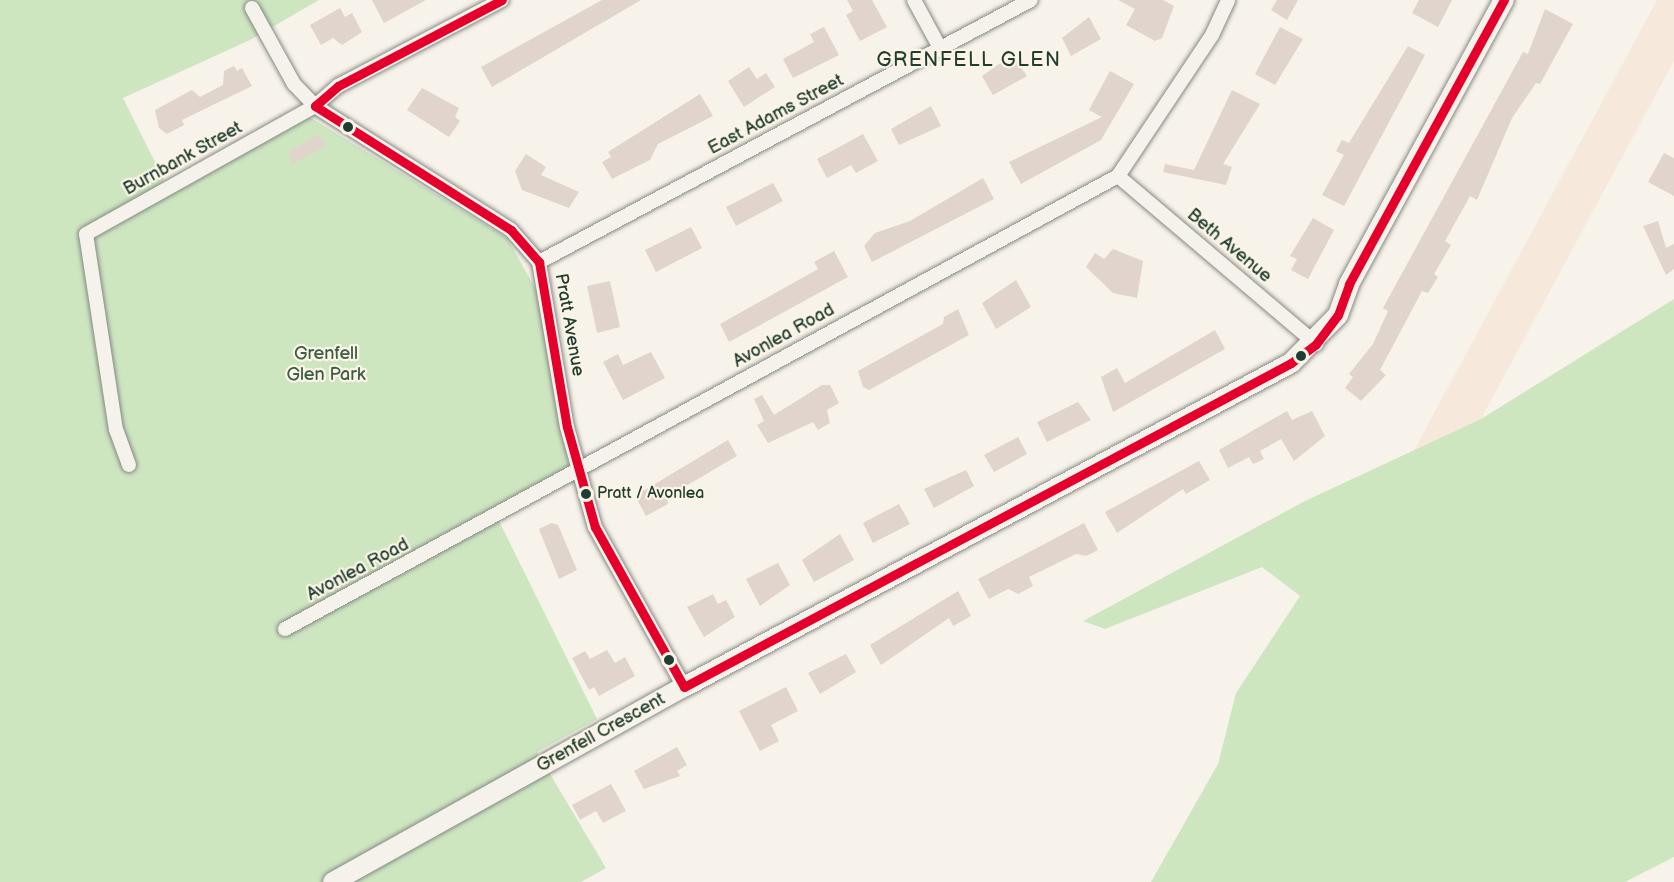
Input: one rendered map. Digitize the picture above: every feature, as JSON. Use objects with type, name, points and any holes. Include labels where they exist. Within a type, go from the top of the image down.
[{"type":"street","name":"Burnbank Street","points":[[129,465],[116,430],[86,234],[315,106],[338,86],[502,0]]},
{"type":"street","points":[[914,0],[940,48]]},
{"type":"street","name":"East Adams Street","points":[[539,262],[1031,0]]},
{"type":"street","name":"Avonlea Road","points":[[285,629],[578,472],[1118,176],[1206,45],[1228,0]]},
{"type":"street","name":"Grenfell Crescent","points":[[333,882],[684,687],[1291,363],[1316,344],[1338,315],[1349,284],[1504,0]]},
{"type":"street","name":"Pratt Avenue","points":[[252,8],[294,84],[315,106],[511,230],[539,262],[578,472],[595,527],[684,687]]},
{"type":"street","name":"Beth Avenue","points":[[1118,176],[1316,344]]},
{"type":"shaded area","points":[[1657,0],[1674,0],[1674,61],[1495,393],[1231,882],[1181,882]]},
{"type":"green space","name":"Grenfell Glen Park","points":[[0,0],[319,0],[250,40],[123,98],[164,180],[101,234],[308,116],[507,238],[537,291],[569,467],[493,509],[597,719],[537,752],[606,868],[581,882],[0,882]]},
{"type":"green space","points":[[1674,299],[1674,857],[1625,882],[1151,882],[1218,764],[1236,693],[1300,596],[1262,567],[1105,629],[1083,621],[1305,501],[1481,419]]},
{"type":"building","points":[[372,0],[426,0],[384,23]]},
{"type":"building","points":[[602,0],[641,0],[492,87],[481,67]]},
{"type":"building","points":[[847,0],[872,0],[887,27],[860,41],[846,15],[853,11]]},
{"type":"building","points":[[1118,0],[1163,0],[1174,6],[1162,38],[1155,41],[1126,25],[1135,9]]},
{"type":"building","points":[[1277,0],[1298,0],[1287,20],[1271,10]]},
{"type":"building","points":[[1419,0],[1452,0],[1438,27],[1412,13]]},
{"type":"building","points":[[340,8],[345,17],[352,13],[362,32],[342,45],[333,38],[321,45],[310,25]]},
{"type":"building","points":[[1545,9],[1573,24],[1540,84],[1536,83],[1512,118],[1477,200],[1470,196],[1445,241],[1451,245],[1434,274],[1438,277],[1428,293],[1422,291],[1380,370],[1386,375],[1361,401],[1345,388],[1353,377],[1349,374],[1373,344],[1388,311],[1383,308],[1523,52],[1528,54]]},
{"type":"building","points":[[1089,17],[1101,39],[1071,56],[1062,38]]},
{"type":"building","points":[[824,27],[839,55],[793,78],[783,59],[814,42],[810,34]]},
{"type":"building","points":[[1280,27],[1303,39],[1275,85],[1255,74]]},
{"type":"building","points":[[1408,46],[1425,55],[1344,206],[1322,195],[1344,155],[1336,151],[1342,140],[1349,143]]},
{"type":"building","points":[[1012,55],[1027,76],[993,95],[982,76]]},
{"type":"building","points":[[234,66],[237,71],[242,68],[252,86],[182,120],[184,125],[167,134],[159,128],[155,110],[192,90],[200,97],[223,85],[224,71]]},
{"type":"building","points":[[749,67],[757,79],[766,73],[775,87],[744,107],[728,81]]},
{"type":"building","points":[[1110,71],[1134,84],[1101,140],[1021,184],[1009,162],[1102,117],[1089,110]]},
{"type":"building","points":[[422,88],[459,108],[455,117],[460,121],[449,137],[407,110]]},
{"type":"building","points":[[1232,90],[1260,104],[1223,164],[1232,167],[1226,185],[1163,172],[1165,164],[1194,170]]},
{"type":"building","points":[[700,94],[713,116],[658,144],[650,160],[612,179],[602,162],[611,157],[608,152]]},
{"type":"building","points":[[931,106],[941,126],[899,145],[891,129]]},
{"type":"building","points":[[863,134],[878,161],[856,173],[851,165],[827,178],[817,159]]},
{"type":"building","points":[[318,135],[327,145],[291,165],[290,151]]},
{"type":"building","points":[[1664,153],[1674,158],[1674,196],[1648,182]]},
{"type":"building","points":[[526,154],[546,167],[541,175],[579,192],[569,208],[522,190],[515,171]]},
{"type":"building","points":[[983,178],[994,199],[872,262],[864,246],[875,233],[910,221]]},
{"type":"building","points":[[773,183],[783,201],[736,226],[726,207]]},
{"type":"building","points":[[1313,218],[1334,230],[1308,279],[1291,270],[1297,259],[1290,256]]},
{"type":"building","points":[[1658,221],[1666,248],[1674,244],[1674,269],[1666,275],[1643,226]]},
{"type":"building","points":[[691,227],[702,248],[656,272],[645,250]]},
{"type":"building","points":[[1113,249],[1143,261],[1137,298],[1113,293],[1086,267],[1095,253],[1104,259]]},
{"type":"building","points":[[834,251],[848,277],[729,342],[720,324],[818,269],[814,262]]},
{"type":"building","points":[[1016,280],[1031,307],[996,329],[982,303]]},
{"type":"building","points":[[610,281],[620,327],[597,333],[587,286]]},
{"type":"building","points":[[958,309],[969,335],[869,390],[863,387],[858,371],[943,324],[944,317]]},
{"type":"building","points":[[1215,330],[1225,349],[1113,412],[1101,377],[1117,368],[1125,383]]},
{"type":"building","points":[[651,352],[665,378],[623,400],[603,362],[618,354],[623,365]]},
{"type":"building","points":[[822,385],[830,385],[839,403],[827,410],[830,423],[818,430],[813,422],[768,443],[757,425],[764,421],[754,399],[762,395],[774,415]]},
{"type":"building","points":[[1078,402],[1091,420],[1047,442],[1037,422]]},
{"type":"building","points":[[1287,411],[1292,420],[1312,411],[1325,436],[1294,461],[1281,439],[1260,451],[1264,459],[1253,464],[1249,457],[1228,468],[1219,450]]},
{"type":"building","points":[[1018,437],[1027,454],[994,472],[984,455]]},
{"type":"building","points":[[728,440],[737,456],[667,497],[668,504],[646,516],[635,496]]},
{"type":"building","points":[[1199,461],[1210,480],[1186,494],[1183,489],[1117,533],[1105,512]]},
{"type":"building","points":[[966,470],[974,486],[934,508],[924,489]]},
{"type":"building","points":[[899,504],[910,524],[873,543],[863,523]]},
{"type":"building","points":[[551,523],[558,525],[577,570],[559,579],[539,529]]},
{"type":"building","points":[[1084,523],[1098,550],[1086,556],[1076,554],[1029,577],[1033,586],[1018,594],[1008,589],[989,599],[978,579]]},
{"type":"building","points":[[840,534],[854,560],[814,582],[802,560]]},
{"type":"building","points":[[778,563],[790,585],[760,606],[746,579]]},
{"type":"building","points":[[958,591],[971,616],[953,626],[949,618],[881,665],[870,645]]},
{"type":"building","points":[[713,594],[718,604],[726,600],[735,617],[704,637],[687,607]]},
{"type":"building","points":[[607,650],[615,663],[625,657],[635,676],[599,696],[594,687],[589,690],[572,658],[585,651],[590,659]]},
{"type":"building","points":[[846,654],[856,672],[820,694],[808,673]]},
{"type":"building","points":[[786,687],[798,711],[771,725],[779,741],[760,751],[739,711]]},
{"type":"building","points":[[677,747],[687,765],[677,771],[680,776],[644,789],[634,771]]},
{"type":"building","points":[[611,784],[626,811],[603,823],[596,811],[580,820],[572,805]]},
{"type":"transit line","points":[[315,106],[338,86],[502,0]]},
{"type":"transit line","points":[[684,687],[1291,363],[1316,344],[1338,315],[1349,284],[1504,0]]},
{"type":"transit line","points":[[315,106],[511,230],[539,262],[567,427],[595,527],[684,687]]},
{"type":"place","name":"Pratt / Avonlea","points":[[586,494]]},
{"type":"district","name":"GRENFELL GLEN","points":[[969,60]]}]
